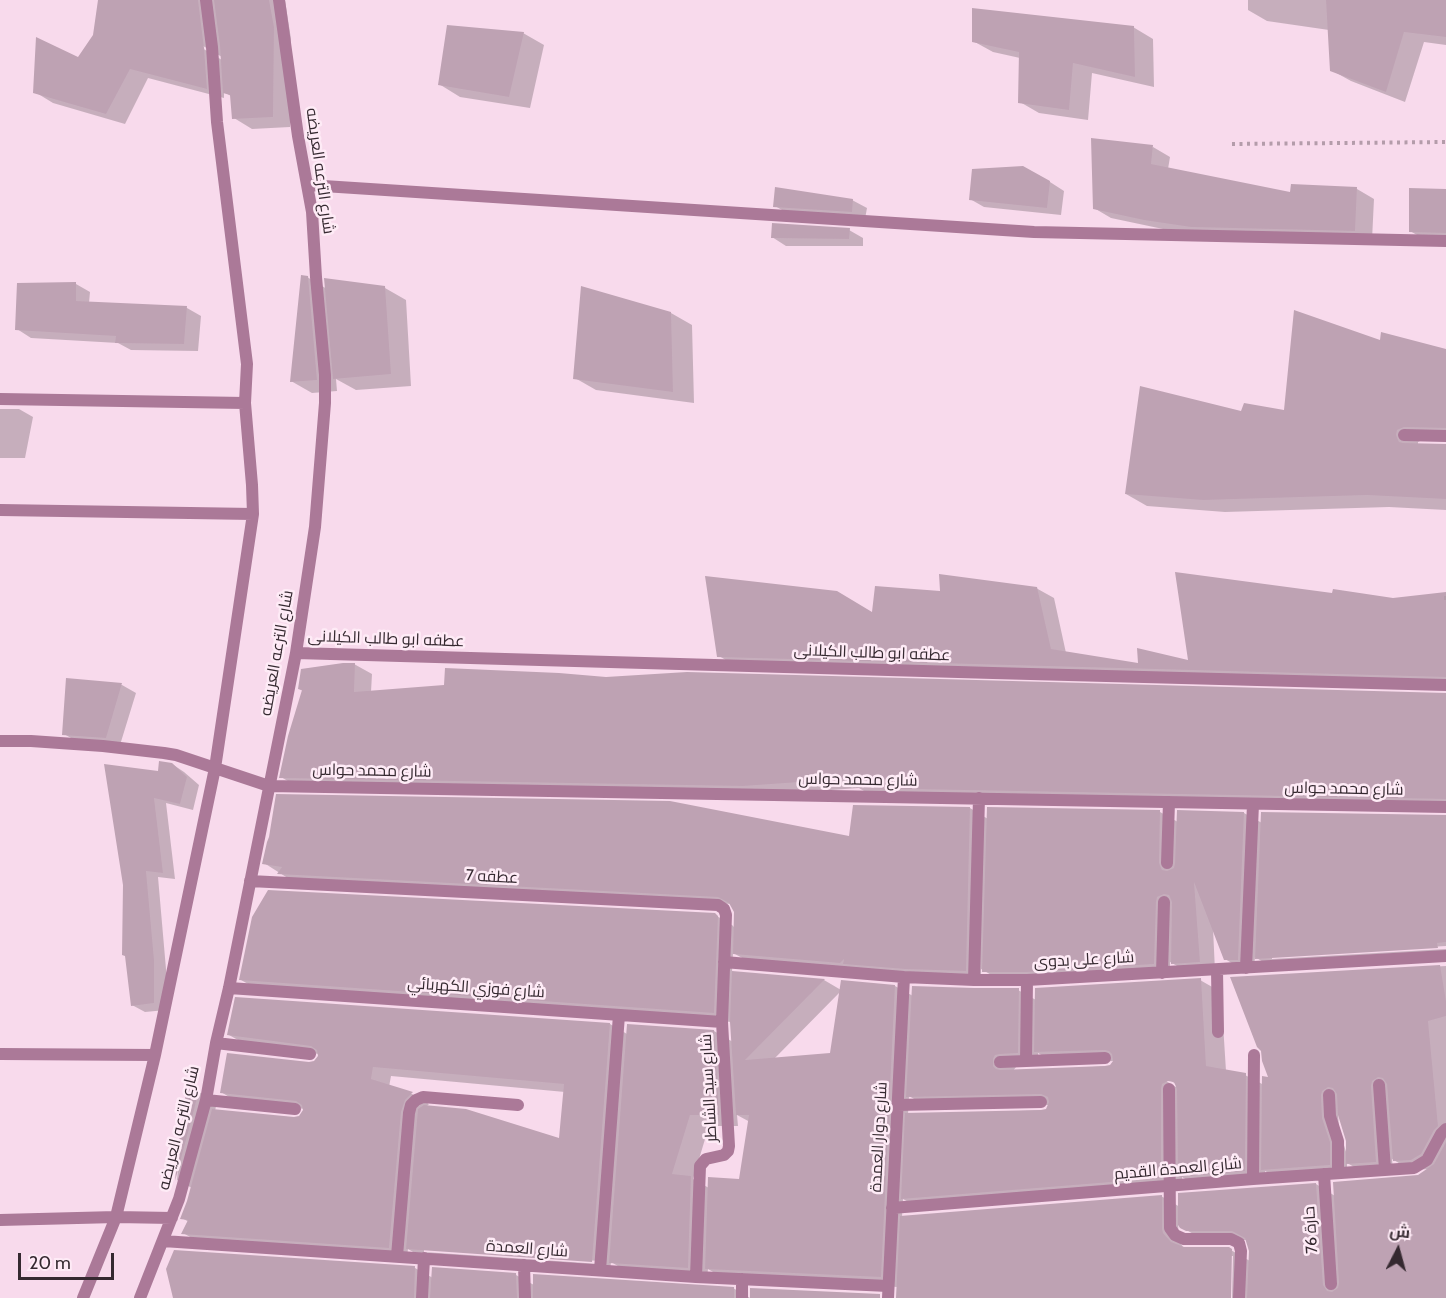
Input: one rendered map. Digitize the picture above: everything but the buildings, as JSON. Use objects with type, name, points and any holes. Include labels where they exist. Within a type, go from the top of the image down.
[{"type":"street","points":[[83,1298],[116,1217],[155,1054],[214,768],[253,514],[245,404],[247,364],[206,0]]},
{"type":"street","name":"شارع الترعه العريضه","points":[[140,1298],[179,1199],[206,1100],[296,653],[315,527],[325,403],[325,375],[316,289],[312,212],[298,136],[279,0]]},
{"type":"street","points":[[308,185],[1034,232],[1446,241]]},
{"type":"street","points":[[0,399],[245,404]]},
{"type":"street","points":[[1404,435],[1446,436]]},
{"type":"street","points":[[0,510],[253,514]]},
{"type":"street","name":"عطفه ابو طالب الكيلانى","points":[[296,653],[1446,685]]},
{"type":"street","name":"شارع محمد حواس","points":[[0,741],[104,746],[176,755],[269,786],[1446,807]]},
{"type":"street","points":[[974,980],[979,798]]},
{"type":"street","points":[[1167,863],[1168,802]]},
{"type":"street","points":[[1246,968],[1253,804]]},
{"type":"street","name":"عطفه 7","points":[[250,881],[718,905],[724,909],[726,915]]},
{"type":"street","points":[[1162,973],[1164,902]]},
{"type":"street","name":"شارع سيد الشاطر","points":[[696,1277],[700,1166],[706,1159],[724,1155],[729,1146],[722,1022],[726,915]]},
{"type":"street","name":"شارع على بدوى","points":[[724,962],[904,977],[1027,980],[1446,956]]},
{"type":"street","points":[[1217,970],[1218,1032]]},
{"type":"street","name":"شارع دوار العمدة","points":[[888,1292],[904,977]]},
{"type":"street","points":[[1026,1060],[1027,980]]},
{"type":"street","name":"شارع فوزي الكهربائي","points":[[229,988],[722,1022]]},
{"type":"street","points":[[600,1270],[619,1015]]},
{"type":"street","points":[[216,1043],[310,1054]]},
{"type":"street","points":[[0,1054],[155,1054]]},
{"type":"street","points":[[1253,1179],[1254,1055]]},
{"type":"street","points":[[1000,1062],[1105,1058]]},
{"type":"street","points":[[1379,1085],[1385,1169]]},
{"type":"street","points":[[1169,1089],[1169,1223],[1172,1232],[1184,1239],[1231,1239],[1239,1243],[1241,1251],[1239,1298]]},
{"type":"street","points":[[1329,1095],[1330,1116],[1338,1141],[1338,1173]]},
{"type":"street","points":[[398,1256],[411,1105],[423,1096],[518,1105]]},
{"type":"street","points":[[206,1100],[295,1109]]},
{"type":"street","points":[[897,1105],[1041,1102]]},
{"type":"street","name":"شارع العمدة القديم","points":[[892,1208],[1414,1168],[1427,1160],[1446,1129]]},
{"type":"street","name":"حارة 76","points":[[1323,1174],[1331,1284]]},
{"type":"street","points":[[0,1220],[172,1218]]},
{"type":"street","name":"شارع العمدة","points":[[163,1241],[742,1279],[888,1292]]},
{"type":"street","points":[[422,1298],[424,1258]]},
{"type":"street","points":[[524,1265],[525,1298]]},
{"type":"street","points":[[742,1279],[742,1298]]},
{"type":"path","points":[[1232,144],[1446,142]]}]
